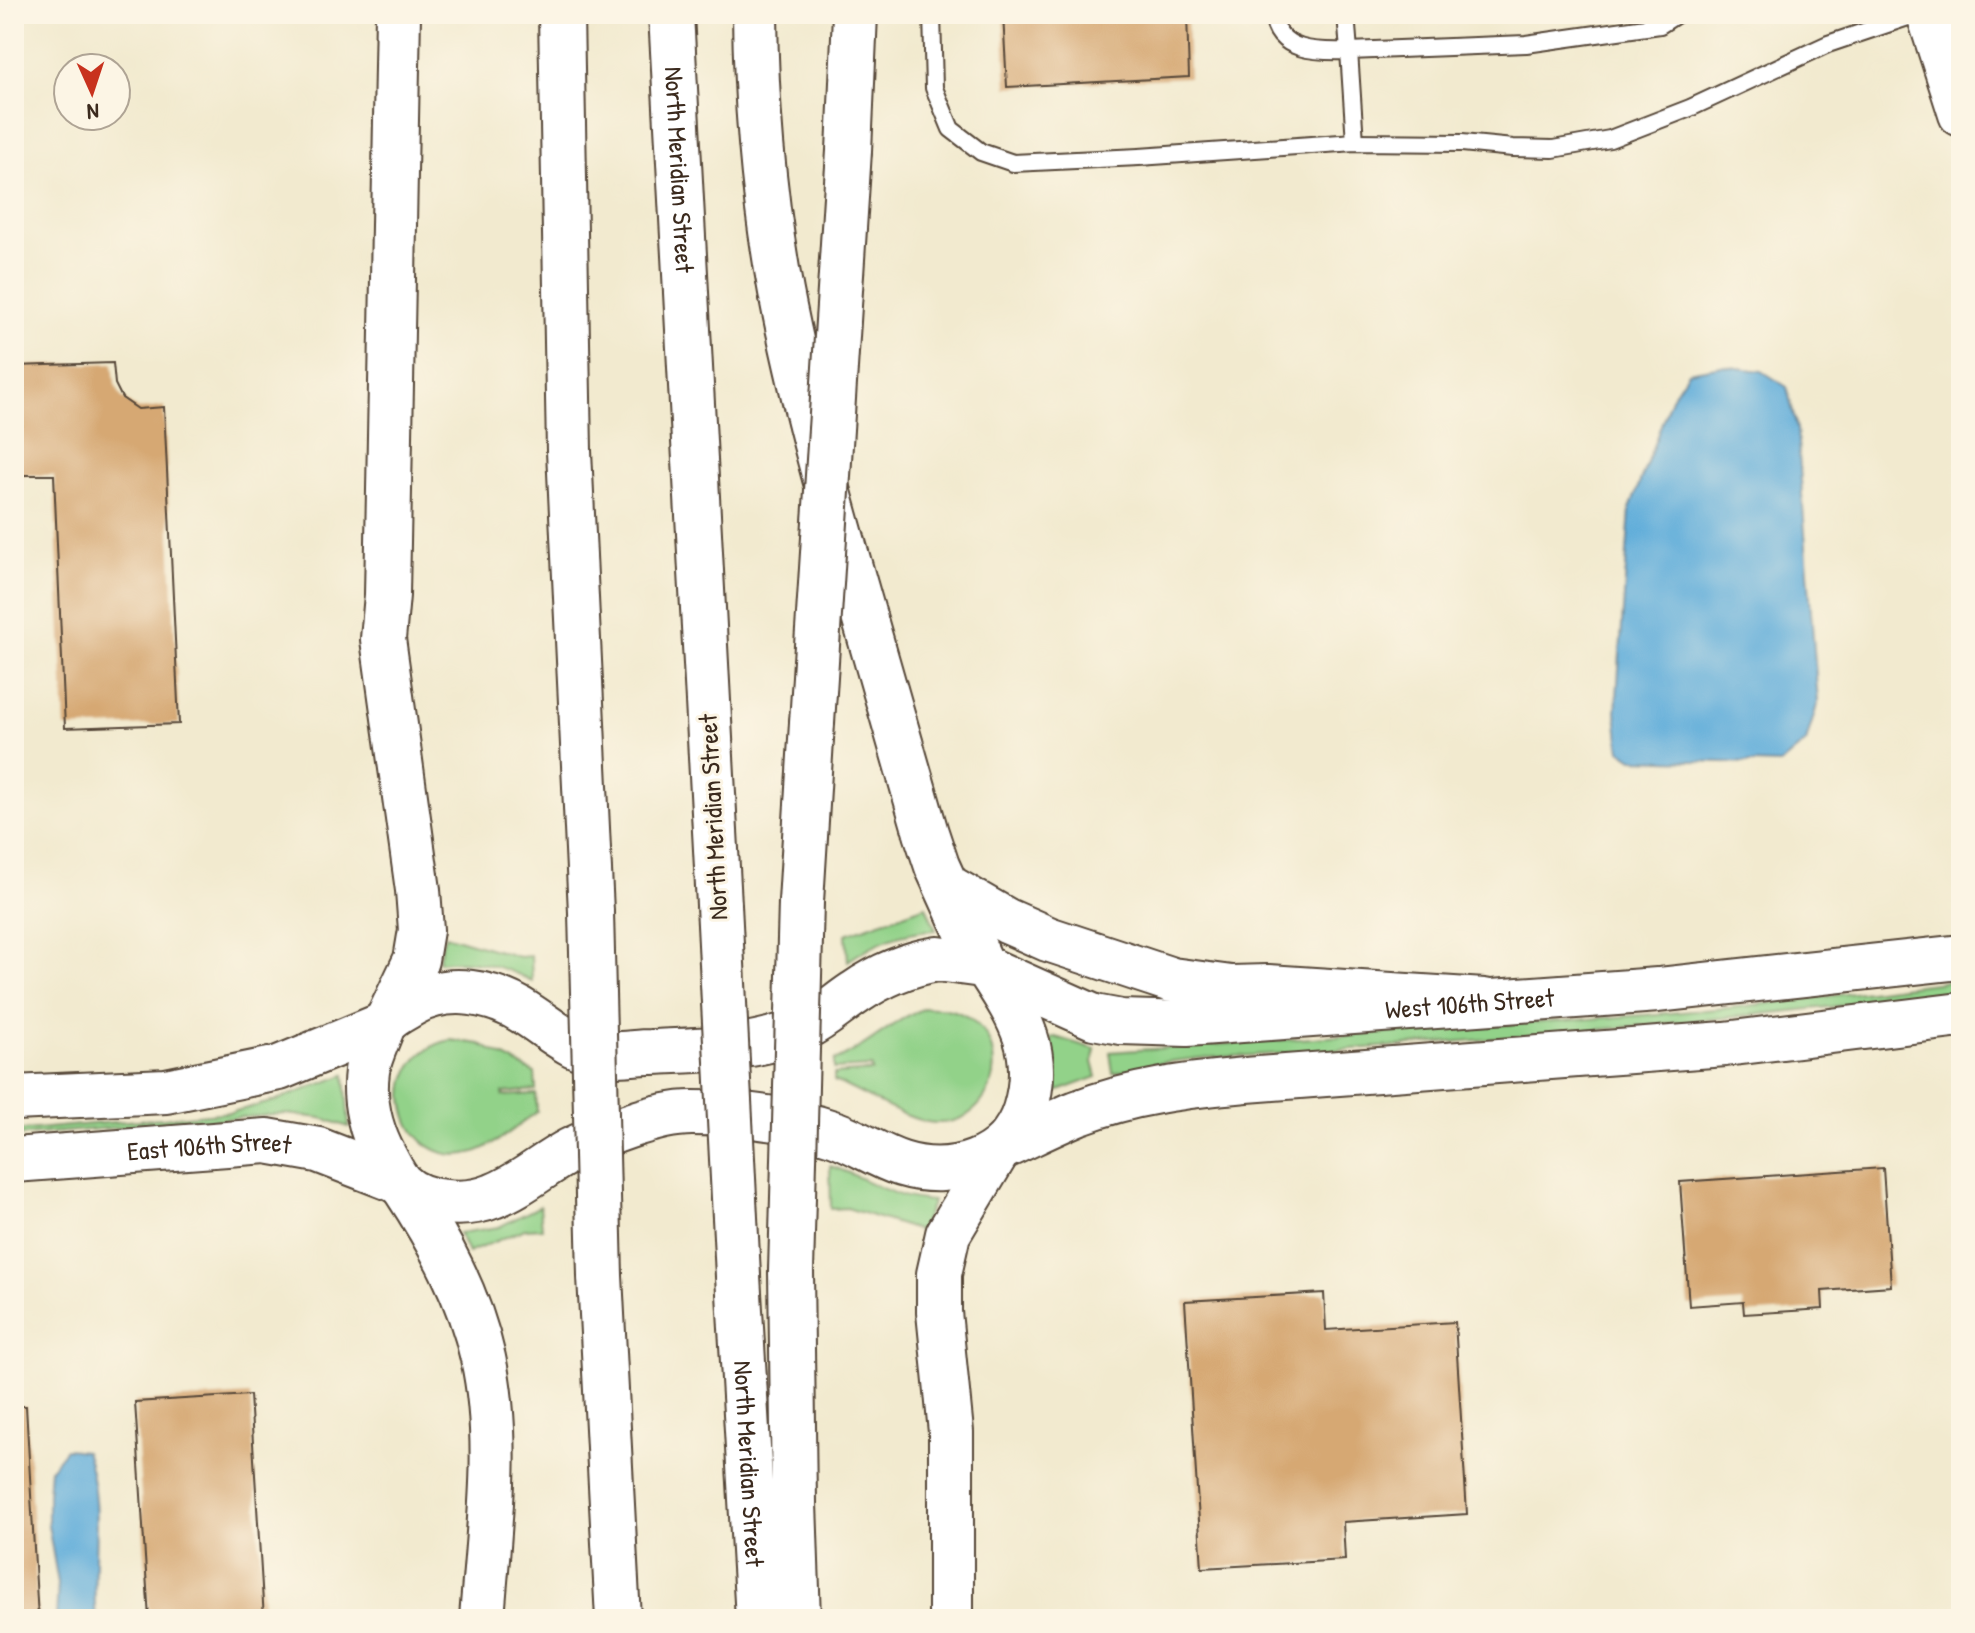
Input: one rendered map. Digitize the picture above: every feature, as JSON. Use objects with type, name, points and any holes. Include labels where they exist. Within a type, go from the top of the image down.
[{"type":"main road","points":[[398,14],[387,595],[383,639],[421,930],[416,960],[385,1022],[367,1070],[366,1101],[378,1144],[431,1228],[452,1268],[483,1358],[493,1441],[482,1619]]},
{"type":"main road","points":[[561,14],[569,451],[591,912],[600,1276],[618,1619]]},
{"type":"main road","name":"North Meridian Street","points":[[671,14],[758,1619]]},
{"type":"main road","points":[[755,14],[761,133],[770,224],[790,332],[836,518],[937,866],[985,967],[1024,1026],[1032,1067],[1022,1122],[1001,1149],[948,1234],[939,1274],[939,1312],[951,1448],[951,1619]]},
{"type":"main road","points":[[798,1619],[791,1271],[801,902],[855,14]]},
{"type":"main road","points":[[1929,14],[1961,114]]},
{"type":"main road","points":[[948,887],[1007,921],[1048,939],[1172,980],[1231,988],[1268,987],[1484,1001]]},
{"type":"main road","name":"West 106th Street","points":[[385,1022],[421,999],[438,993],[470,993],[503,1002],[524,1012],[562,1040],[582,1049],[607,1054],[683,1051],[765,1042],[785,1036],[828,1014],[853,994],[899,967],[938,959],[985,967],[1094,1017],[1187,1024],[1658,990],[1961,957]]},
{"type":"main road","points":[[1001,1149],[1090,1109],[1137,1095],[1187,1086],[1725,1044],[1961,1015]]},
{"type":"main road","points":[[14,1098],[166,1091],[208,1083],[279,1068],[385,1022]]},
{"type":"main road","name":"East 106th Street","points":[[14,1160],[267,1141],[318,1150],[421,1195],[454,1202],[492,1197],[534,1175],[570,1150],[607,1135],[688,1113],[768,1118],[835,1134],[899,1163],[940,1171],[961,1168],[1001,1149]]},
{"type":"lane","points":[[932,14],[934,88],[951,129],[981,152],[1013,163],[1355,142],[1462,143],[1553,149],[1610,139],[1690,108],[1828,44],[1917,14]]},
{"type":"lane","points":[[1273,14],[1274,23],[1288,43],[1315,52],[1526,44],[1660,20],[1677,14]]},
{"type":"lane","points":[[1346,14],[1355,142]]},
{"type":"green space","points":[[926,906],[936,930],[890,938],[848,961],[846,934]]},
{"type":"green space","points":[[445,935],[519,957],[531,956],[532,981],[488,964],[438,961]]},
{"type":"green space","points":[[1961,980],[1961,992],[1866,1003],[1485,1039],[1199,1058],[1113,1073],[1110,1052],[1729,1008]]},
{"type":"green space","points":[[925,1008],[955,1012],[977,1024],[989,1042],[994,1064],[990,1085],[979,1104],[962,1118],[926,1122],[834,1081],[834,1074],[872,1071],[871,1067],[834,1069],[834,1061]]},
{"type":"green space","points":[[1051,1038],[1095,1049],[1093,1062],[1097,1077],[1059,1091],[1052,1090],[1054,1060]]},
{"type":"green space","points":[[450,1040],[480,1044],[535,1073],[536,1090],[503,1093],[503,1096],[536,1094],[537,1112],[499,1140],[475,1152],[450,1154],[429,1146],[414,1131],[405,1111],[404,1090],[410,1069],[425,1051]]},
{"type":"green space","points":[[345,1075],[349,1127],[321,1118],[285,1114],[14,1136],[14,1131],[232,1112],[275,1101]]},
{"type":"green space","points":[[830,1166],[891,1192],[933,1201],[920,1231],[847,1208],[831,1209]]},
{"type":"green space","points":[[540,1206],[542,1228],[525,1229],[468,1253],[459,1233],[499,1227]]},
{"type":"water","points":[[1722,366],[1762,371],[1787,387],[1797,429],[1818,702],[1806,742],[1780,764],[1633,759],[1620,750],[1616,712],[1630,509],[1671,398],[1688,372]]},
{"type":"water","points":[[66,1449],[85,1451],[91,1471],[96,1513],[96,1619],[56,1619],[58,1583],[48,1525],[48,1494],[50,1469]]},
{"type":"building","points":[[1003,14],[1187,14],[1189,77],[1007,87]]},
{"type":"building","points":[[113,363],[115,384],[122,398],[138,409],[164,407],[179,724],[65,728],[54,475],[14,475],[14,366]]},
{"type":"building","points":[[1883,1168],[1891,1286],[1822,1291],[1823,1309],[1744,1314],[1743,1302],[1689,1306],[1680,1182]]},
{"type":"building","points":[[1324,1293],[1326,1330],[1455,1322],[1467,1514],[1343,1522],[1345,1560],[1202,1568],[1185,1301]]},
{"type":"building","points":[[250,1395],[264,1619],[149,1619],[135,1402]]},
{"type":"building","points":[[14,1406],[26,1406],[38,1619],[14,1619]]}]
